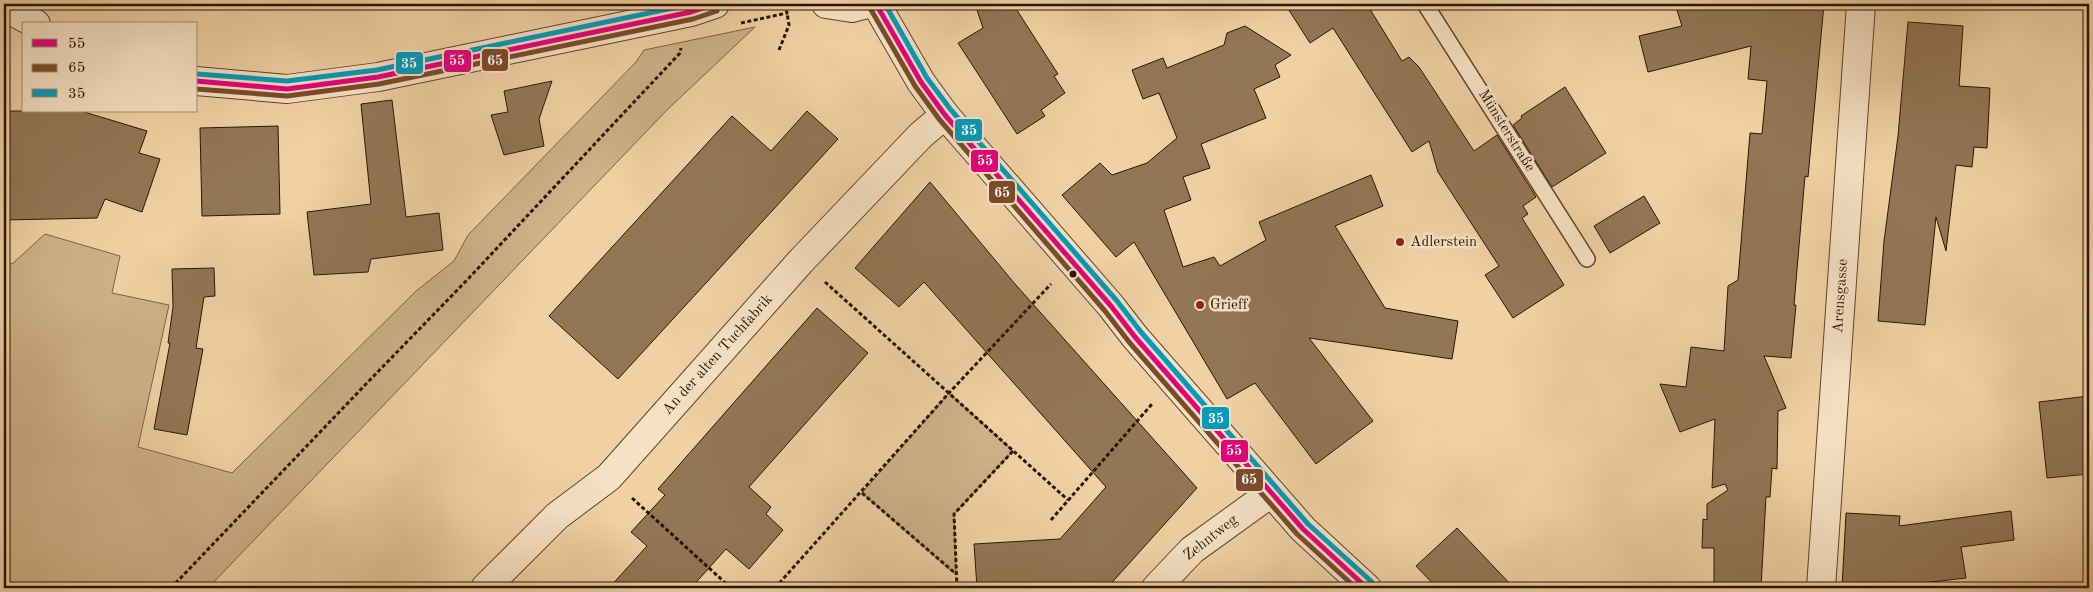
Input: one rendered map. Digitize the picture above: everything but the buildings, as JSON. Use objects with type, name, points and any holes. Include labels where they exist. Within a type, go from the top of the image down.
[{"type":"street","points":[[198,81],[287,89],[378,78],[691,12],[715,4]]},
{"type":"street","points":[[826,4],[852,8],[867,4]]},
{"type":"street","points":[[876,4],[922,82],[945,116],[1111,306],[1134,338],[1303,529],[1367,588]]},
{"type":"street","name":"Arensgasse","points":[[1821,588],[1861,4]]},
{"type":"street","points":[[4,7],[32,22]]},
{"type":"street","name":"An der alten Tuchfabrik","points":[[485,588],[557,516],[609,477],[801,261],[921,135],[945,116]]},
{"type":"street","name":"Zehntweg","points":[[1156,588],[1192,550],[1271,493]]},
{"type":"lane","name":"Münsterstraße","points":[[1425,4],[1587,259]]},
{"type":"path","points":[[779,50],[789,25],[787,13]]},
{"type":"path","points":[[171,588],[468,279],[680,53],[681,44]]},
{"type":"path","points":[[835,291],[1068,500]]},
{"type":"path","points":[[775,588],[949,393],[1031,305]]},
{"type":"path","points":[[1050,520],[1156,399],[1175,383]]},
{"type":"path","points":[[957,588],[954,514],[1013,451]]},
{"type":"path","points":[[609,477],[732,588]]},
{"type":"path","points":[[862,492],[956,574]]},
{"type":"shaded area","points":[[755,27],[667,110],[208,588],[4,588],[4,260],[12,264],[45,234],[120,256],[112,293],[169,305],[138,447],[232,473],[416,291],[454,261],[468,235],[636,62],[644,50]]},
{"type":"shaded area","points":[[949,393],[1013,451],[954,514],[956,575],[862,493]]},
{"type":"transit line","name":"35","points":[[198,74],[287,81],[377,70],[692,4]]},
{"type":"transit line","name":"55","points":[[198,81],[287,89],[378,77],[691,12],[715,4]]},
{"type":"transit line","name":"55","points":[[876,4],[921,82],[945,115],[1303,529],[1367,588]]},
{"type":"transit line","name":"35","points":[[885,4],[927,78],[951,110],[1308,524],[1372,582]]},
{"type":"transit line","name":"65","points":[[870,8],[915,86],[939,119],[1105,311],[1129,342],[1297,534],[1356,588]]},
{"type":"transit line","name":"65","points":[[198,89],[287,96],[379,84],[693,19],[717,11]]},
{"type":"place","name":"Adlerstein","points":[[1400,242]]},
{"type":"place","name":"Grieff","points":[[1200,305]]}]
